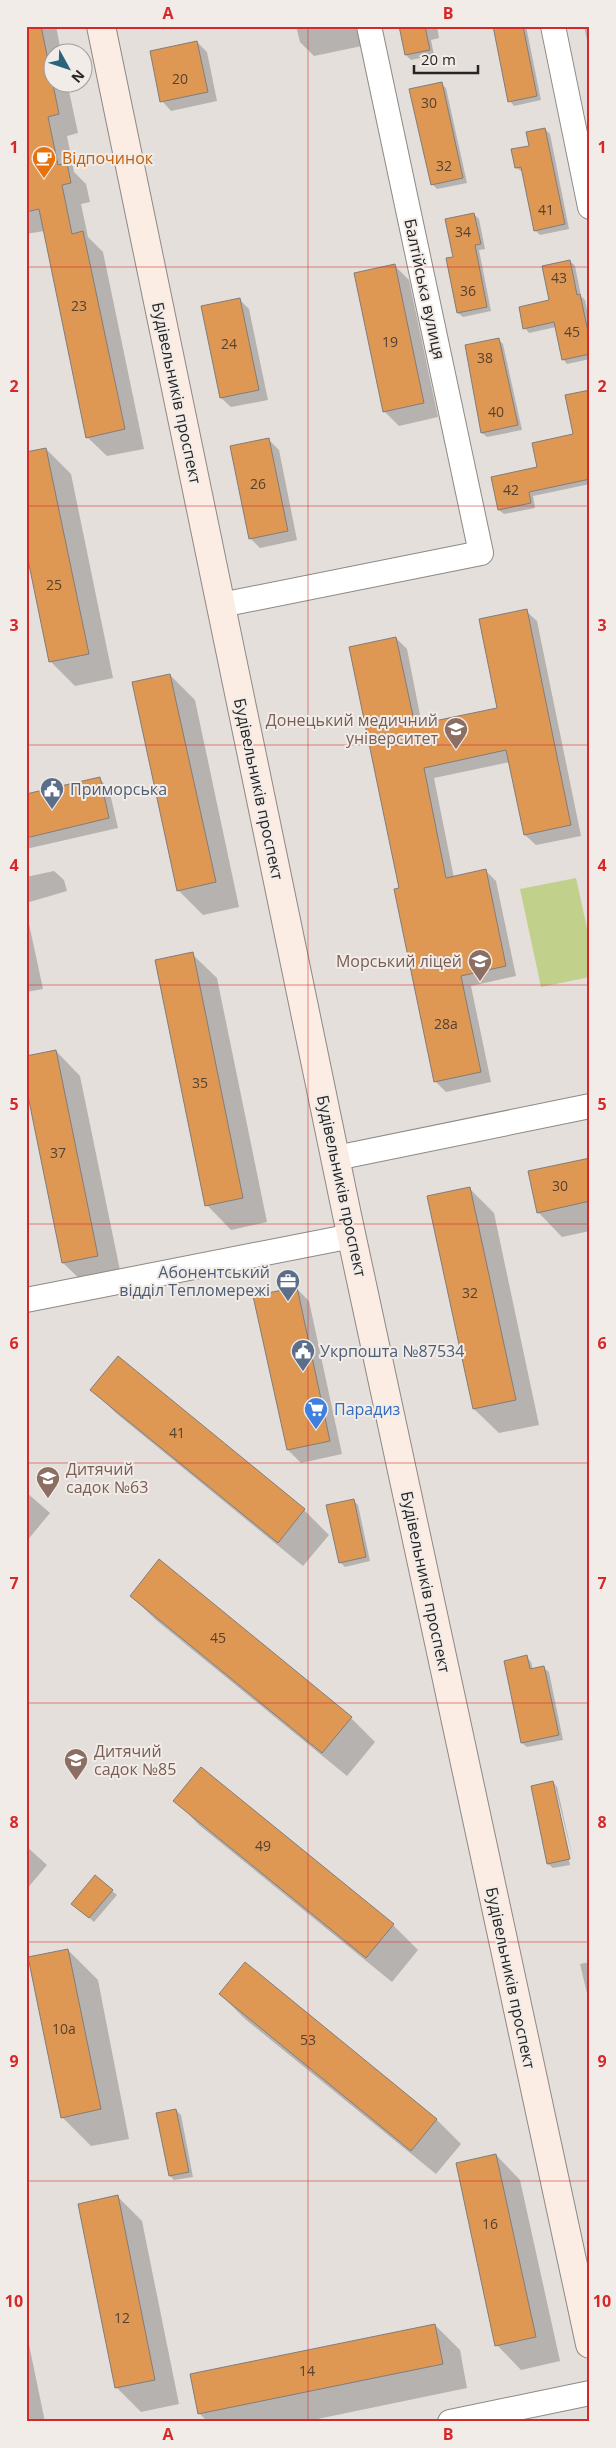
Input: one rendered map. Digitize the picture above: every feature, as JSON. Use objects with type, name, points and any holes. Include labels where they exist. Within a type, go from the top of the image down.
[{"type":"main road","name":"Будівельників проспект","points":[[101,26],[352,1236],[590,2344]]},
{"type":"street","name":"Балтійська вулиця","points":[[221,605],[481,552],[369,26]]},
{"type":"street","points":[[553,26],[590,207]]},
{"type":"street","points":[[336,1158],[590,1106]]},
{"type":"street","points":[[26,1300],[352,1236]]},
{"type":"street","points":[[450,2422],[590,2393]]},
{"type":"green space","points":[[576,878],[590,942],[590,977],[541,987],[520,889]]},
{"type":"building","points":[[26,26],[41,26],[44,42],[42,42],[42,92],[54,92],[59,114],[48,117],[58,165],[67,163],[71,183],[62,185],[72,234],[83,231],[125,429],[86,438],[39,209],[26,212]]},
{"type":"building","points":[[399,26],[425,26],[430,50],[405,55]]},
{"type":"building","points":[[493,26],[523,26],[537,96],[508,102]]},
{"type":"building","points":[[197,41],[208,92],[160,102],[150,51]]},
{"type":"building","points":[[442,82],[463,178],[431,185],[409,89]]},
{"type":"building","points":[[545,128],[565,224],[534,231],[521,167],[515,168],[511,149],[529,146],[526,132]]},
{"type":"building","points":[[474,213],[481,244],[475,245],[487,307],[457,313],[446,258],[453,257],[445,219]]},
{"type":"building","points":[[570,260],[577,295],[580,294],[590,341],[590,354],[562,360],[554,322],[523,329],[519,307],[549,300],[542,266]]},
{"type":"building","points":[[395,264],[424,403],[383,412],[354,273]]},
{"type":"building","points":[[240,298],[259,390],[220,398],[201,306]]},
{"type":"building","points":[[499,338],[518,425],[481,433],[465,345]]},
{"type":"building","points":[[590,390],[590,479],[529,492],[531,503],[498,510],[491,477],[537,467],[532,443],[573,434],[565,395]]},
{"type":"building","points":[[269,438],[288,531],[249,539],[230,446]]},
{"type":"building","points":[[46,448],[89,654],[49,662],[26,550],[26,452]]},
{"type":"building","points":[[527,609],[571,825],[524,835],[506,750],[424,768],[446,878],[486,869],[506,966],[461,976],[481,1072],[434,1082],[394,889],[399,888],[349,647],[396,637],[415,725],[497,708],[479,619]]},
{"type":"building","points":[[170,674],[216,882],[177,891],[132,682]]},
{"type":"building","points":[[100,777],[109,818],[26,838],[26,794]]},
{"type":"building","points":[[193,952],[243,1198],[205,1206],[155,960]]},
{"type":"building","points":[[56,1050],[98,1256],[62,1263],[26,1086],[26,1056]]},
{"type":"building","points":[[590,1158],[590,1201],[537,1213],[528,1171]]},
{"type":"building","points":[[470,1187],[516,1400],[473,1409],[427,1196]]},
{"type":"building","points":[[297,1287],[330,1441],[287,1450],[253,1296]]},
{"type":"building","points":[[118,1356],[305,1509],[278,1543],[90,1390]]},
{"type":"building","points":[[354,1499],[366,1557],[339,1563],[326,1505]]},
{"type":"building","points":[[159,1559],[352,1717],[322,1753],[130,1596]]},
{"type":"building","points":[[527,1655],[530,1669],[544,1666],[559,1735],[521,1743],[504,1661]]},
{"type":"building","points":[[201,1767],[394,1924],[366,1958],[173,1801]]},
{"type":"building","points":[[553,1781],[570,1859],[547,1864],[531,1786]]},
{"type":"building","points":[[95,1875],[113,1890],[89,1918],[71,1904]]},
{"type":"building","points":[[68,1949],[101,2109],[61,2118],[28,1957]]},
{"type":"building","points":[[245,1962],[437,2119],[411,2151],[219,1994]]},
{"type":"building","points":[[176,2109],[189,2172],[169,2176],[156,2113]]},
{"type":"building","points":[[496,2154],[536,2337],[495,2346],[456,2163]]},
{"type":"building","points":[[118,2195],[155,2380],[115,2388],[78,2204]]},
{"type":"building","points":[[435,2324],[443,2364],[198,2414],[190,2374]]},
{"type":"place","name":"Відпочинок","points":[[44,179]]},
{"type":"place","name":"Донецький медичний університет","points":[[456,750]]},
{"type":"place","name":"Приморська","points":[[52,810]]},
{"type":"place","name":"Морський ліцей","points":[[480,982]]},
{"type":"place","name":"Абонентський відділ Тепломережі","points":[[288,1302]]},
{"type":"place","name":"Укрпошта №87534","points":[[303,1372]]},
{"type":"place","name":"Парадиз","points":[[316,1430]]},
{"type":"place","name":"Дитячий садок №63","points":[[48,1499]]},
{"type":"place","name":"Дитячий садок №85","points":[[76,1781]]}]
